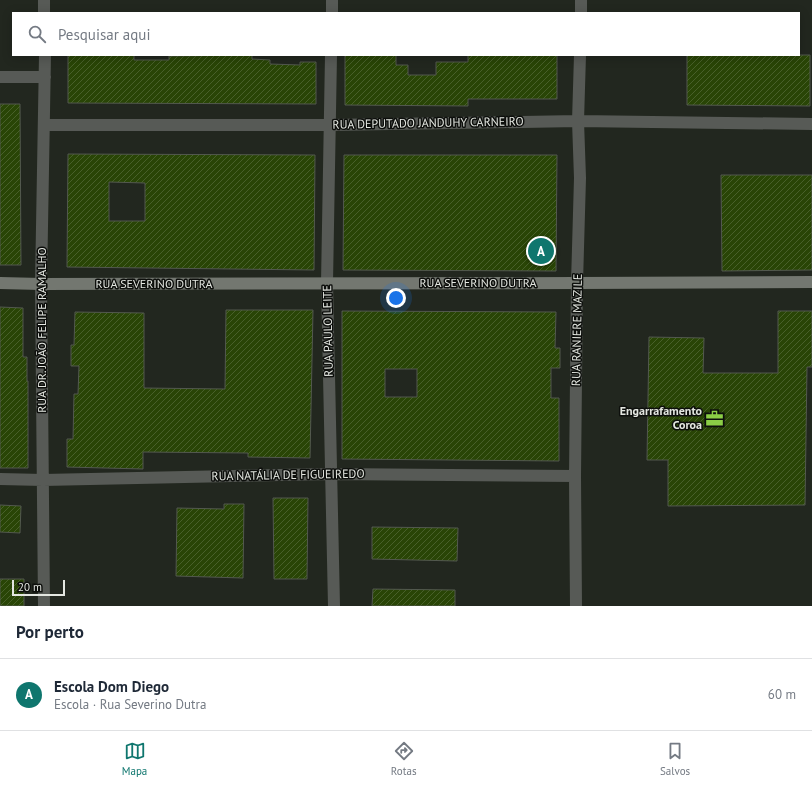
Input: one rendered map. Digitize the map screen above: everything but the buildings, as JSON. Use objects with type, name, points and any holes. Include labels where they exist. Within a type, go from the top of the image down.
[{"type":"street","points":[[44,0],[44,12]]},
{"type":"street","points":[[332,0],[332,12]]},
{"type":"street","points":[[581,0],[581,12]]},
{"type":"street","name":"RUA DR. JOÃO FELIPE RAMALHO","points":[[44,56],[45,77],[41,284],[44,606]]},
{"type":"street","name":"RUA PAULO LEITE","points":[[331,56],[331,125],[327,283],[334,606]]},
{"type":"street","name":"RUA RANIERE MAZILE","points":[[576,606],[575,476],[577,283],[580,178],[578,121],[580,56]]},
{"type":"street","points":[[0,77],[45,77]]},
{"type":"street","name":"RUA DEPUTADO JANDUHY CARNEIRO","points":[[44,125],[331,125],[578,121],[812,124]]},
{"type":"street","name":"RUA SEVERINO DUTRA","points":[[0,283],[812,282]]},
{"type":"street","name":"RUA NATÁLIA DE FIGUEIREDO","points":[[0,479],[43,480],[330,474],[575,476]]},
{"type":"place","name":"Escola Dom Diego","points":[[541,251]]},
{"type":"place","name":"Engarrafamento Coroa","points":[[715,418]]}]
